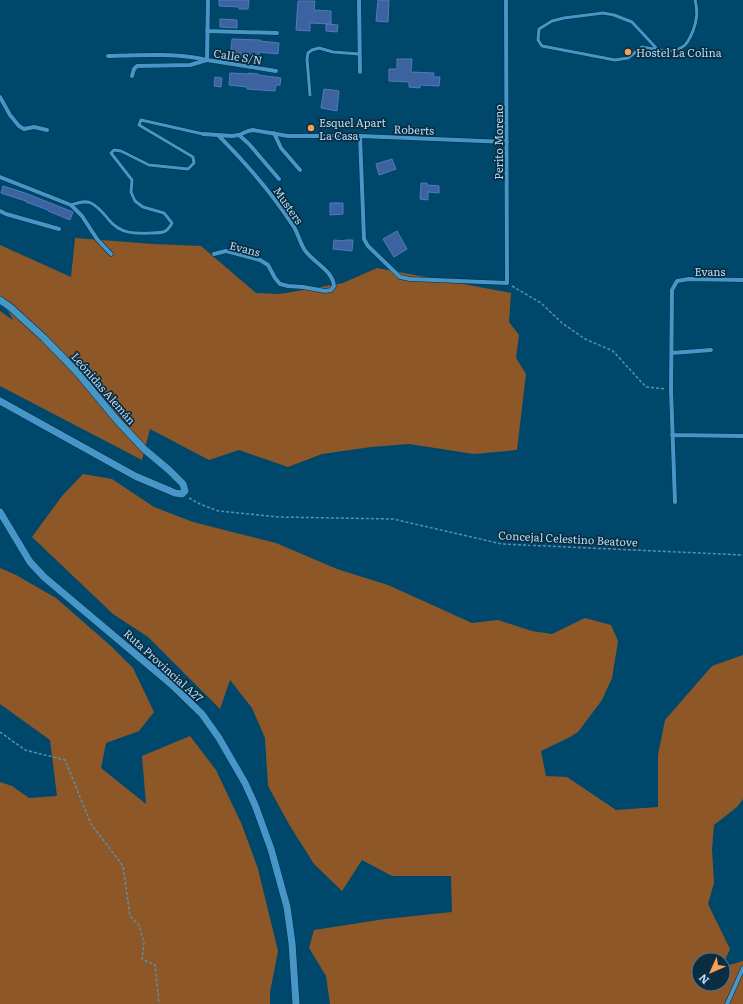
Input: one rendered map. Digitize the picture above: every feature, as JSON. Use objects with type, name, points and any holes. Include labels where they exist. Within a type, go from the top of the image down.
[{"type":"street","points":[[108,56],[145,55],[196,57],[207,60],[208,0]]},
{"type":"street","points":[[359,0],[360,72]]},
{"type":"street","name":"Perito Moreno","points":[[506,0],[507,283]]},
{"type":"street","points":[[208,31],[277,33]]},
{"type":"street","name":"Calle S/N","points":[[132,76],[134,69],[137,66],[190,65],[207,60],[276,71]]},
{"type":"street","points":[[0,97],[18,126],[24,129],[34,127],[47,130]]},
{"type":"street","name":"Roberts","points":[[203,134],[232,136],[254,130],[288,136],[360,136],[507,142]]},
{"type":"street","points":[[274,133],[280,148],[300,170]]},
{"type":"street","name":"Musters","points":[[218,135],[260,181],[292,224],[305,250],[329,274],[334,281],[334,286],[331,290]]},
{"type":"street","points":[[239,135],[249,144],[278,179]]},
{"type":"street","points":[[360,136],[364,239],[368,246],[400,277],[410,279],[507,283]]},
{"type":"street","points":[[0,177],[71,205],[82,216],[97,239],[111,254]]},
{"type":"street","points":[[0,211],[59,229]]},
{"type":"street","name":"Evans","points":[[214,254],[226,251],[260,260],[268,266],[280,284],[325,291],[331,290]]},
{"type":"street","name":"Evans","points":[[672,353],[672,290],[677,282],[689,279],[743,280]]},
{"type":"street","name":"Leónidas Alemán","points":[[0,300],[10,307],[44,338],[77,372],[116,419],[144,449],[183,484],[185,491],[182,494]]},
{"type":"street","points":[[675,502],[671,390],[672,353],[711,350]]},
{"type":"street","points":[[0,401],[135,476],[182,494]]},
{"type":"street","points":[[672,435],[743,436]]},
{"type":"street","name":"Ruta Provincial A27","points":[[0,512],[30,562],[44,577],[170,684],[202,714],[219,738],[248,790],[272,849],[287,907],[292,943],[296,1004]]},
{"type":"street","points":[[727,1004],[743,968]]},
{"type":"lane","points":[[658,50],[632,22],[614,15],[603,13],[552,20],[539,29],[538,40],[542,46],[615,60],[628,58],[642,47],[658,50],[675,50],[685,45],[690,38],[696,22],[698,9],[695,0]]},
{"type":"lane","points":[[310,95],[307,60],[308,53],[319,48],[333,52],[359,54]]},
{"type":"lane","points":[[71,205],[81,202],[91,202],[111,223],[123,231],[135,234],[162,233],[169,229],[172,223],[164,213],[143,207],[135,201],[131,192],[132,180],[111,153],[114,150],[121,150],[149,165],[188,169],[194,163],[193,157],[139,125],[141,120],[203,134]]},
{"type":"path","points":[[507,283],[541,303],[562,323],[585,339],[613,351],[646,387],[671,390]]},
{"type":"path","name":"Concejal Celestino Beatove","points":[[182,494],[200,504],[218,511],[278,517],[393,519],[502,544],[743,555]]},
{"type":"path","points":[[0,732],[25,750],[65,760],[91,824],[123,866],[130,916],[139,925],[144,943],[142,960],[155,965],[159,1004]]},
{"type":"shaded area","points":[[75,238],[201,246],[256,293],[280,294],[343,283],[377,268],[511,293],[509,322],[519,335],[516,358],[526,374],[517,450],[474,454],[409,444],[371,447],[322,454],[288,467],[239,450],[209,460],[150,429],[142,460],[0,386],[0,311],[14,321],[0,298],[0,245],[71,277]]},
{"type":"shaded area","points":[[83,474],[112,479],[154,507],[193,522],[276,543],[337,569],[388,585],[472,623],[498,620],[532,631],[552,634],[585,618],[611,625],[618,641],[612,678],[602,700],[578,732],[541,751],[546,776],[567,777],[616,810],[658,807],[658,755],[665,720],[712,666],[743,655],[743,799],[737,807],[714,825],[712,849],[714,883],[708,904],[730,949],[729,952],[691,952],[691,992],[731,992],[731,965],[743,961],[743,1004],[330,1004],[326,976],[309,948],[314,930],[385,919],[452,912],[451,876],[392,876],[362,860],[342,891],[314,864],[290,826],[268,786],[265,738],[252,708],[230,680],[220,709],[148,637],[113,614],[32,537],[62,496]]},
{"type":"shaded area","points":[[0,568],[16,575],[56,598],[112,647],[133,668],[154,712],[139,731],[106,743],[101,768],[146,804],[142,756],[190,736],[216,770],[242,825],[258,869],[278,951],[270,992],[270,1004],[0,1004],[0,782],[12,786],[29,798],[57,796],[50,740],[0,704]]},
{"type":"building","points":[[219,0],[249,0],[248,9],[219,6]]},
{"type":"building","points":[[378,0],[389,0],[388,22],[376,21]]},
{"type":"building","points":[[298,1],[315,1],[314,10],[331,11],[331,24],[310,23],[310,31],[296,30]]},
{"type":"building","points":[[220,19],[237,20],[237,28],[220,27]]},
{"type":"building","points":[[326,24],[338,25],[337,32],[326,31]]},
{"type":"building","points":[[232,39],[260,40],[279,43],[278,54],[259,52],[259,56],[247,54],[246,59],[230,58]]},
{"type":"building","points":[[397,59],[412,59],[411,72],[434,73],[433,77],[440,77],[439,86],[420,85],[420,88],[409,87],[409,82],[389,81],[389,69],[397,69]]},
{"type":"building","points":[[230,73],[249,73],[281,78],[280,85],[276,85],[275,91],[247,89],[247,87],[229,85]]},
{"type":"building","points":[[215,77],[222,78],[221,87],[214,86]]},
{"type":"building","points":[[324,89],[339,91],[337,111],[321,108]]},
{"type":"building","points":[[392,159],[396,169],[379,175],[376,164]]},
{"type":"building","points":[[421,183],[439,186],[439,193],[428,192],[428,200],[420,199]]},
{"type":"building","points":[[3,186],[73,212],[70,220],[26,201],[1,193]]},
{"type":"building","points":[[330,203],[343,203],[343,214],[330,215]]},
{"type":"building","points":[[397,231],[407,249],[394,257],[383,239]]},
{"type":"building","points":[[334,240],[353,240],[352,251],[333,249]]},
{"type":"place","name":"Hostel La Colina","points":[[628,52]]},
{"type":"place","name":"Esquel Apart La Casa","points":[[311,128]]}]
